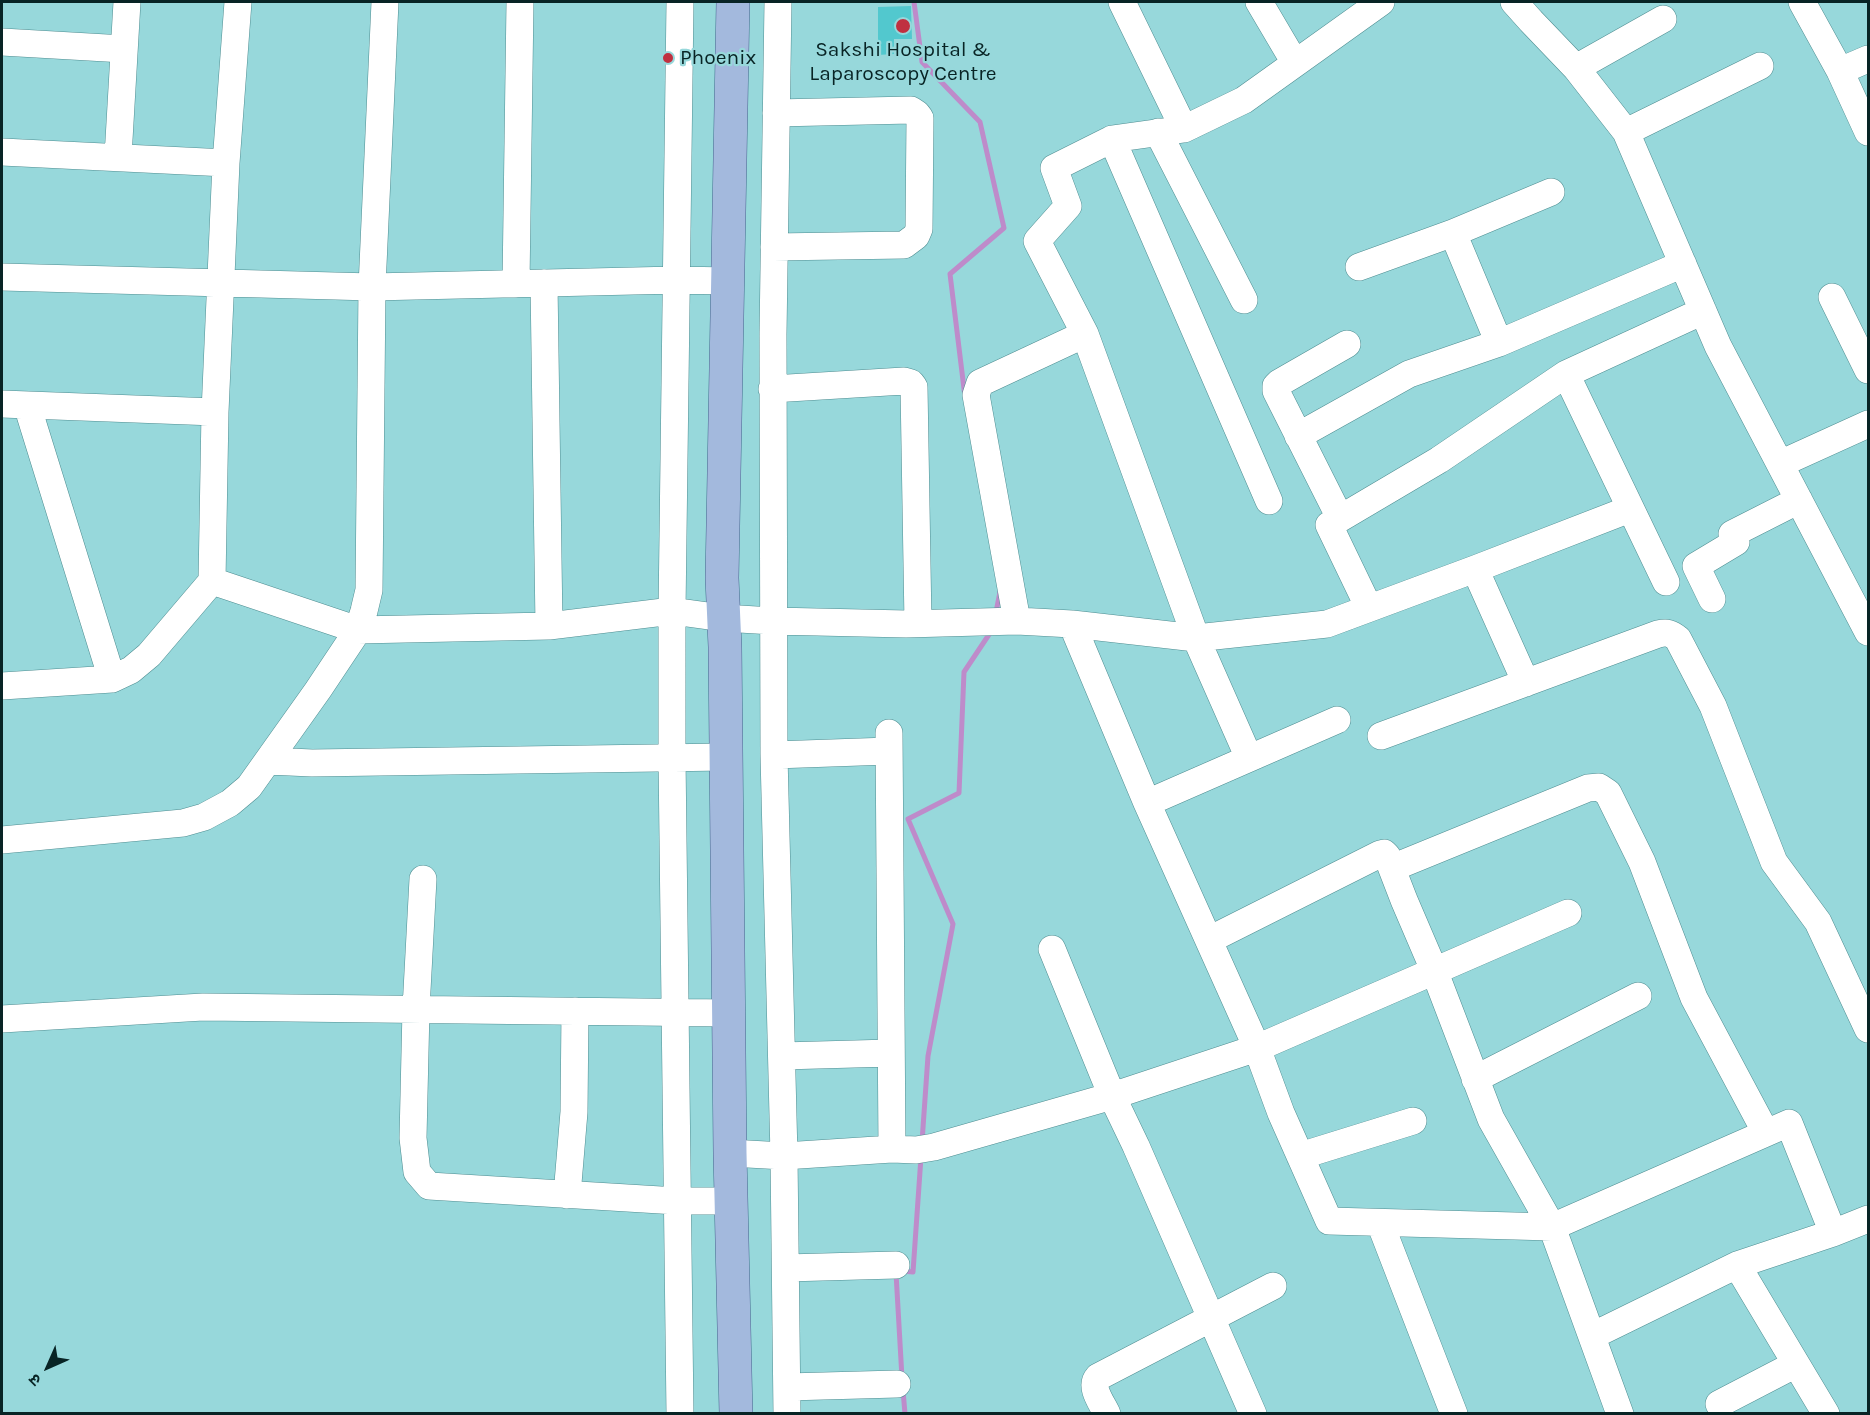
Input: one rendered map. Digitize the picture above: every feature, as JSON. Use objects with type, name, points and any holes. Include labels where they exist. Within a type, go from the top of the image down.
[{"type":"main road","points":[[733,2],[723,618],[736,1413]]},
{"type":"street","points":[[118,158],[127,2]]},
{"type":"street","points":[[2,686],[112,679],[131,670],[149,655],[212,581],[215,412],[226,163],[238,2]]},
{"type":"street","points":[[2,840],[183,823],[204,817],[230,803],[249,787],[358,630],[369,590],[372,286],[385,2]]},
{"type":"street","points":[[516,284],[520,2]]},
{"type":"street","points":[[680,2],[672,611],[680,1413]]},
{"type":"street","points":[[778,2],[772,389],[773,621],[788,1413]]},
{"type":"street","points":[[1122,2],[1171,131],[1244,300]]},
{"type":"street","points":[[1259,2],[1295,63]]},
{"type":"street","points":[[1249,758],[1196,638],[1085,334],[1036,241],[1068,206],[1054,168],[1112,139],[1171,131],[1244,100],[1381,2]]},
{"type":"street","points":[[1514,2],[1576,68],[1626,132],[1718,346],[1869,632]]},
{"type":"street","points":[[1802,2],[1840,71],[1869,132]]},
{"type":"street","points":[[1576,68],[1663,19]]},
{"type":"street","points":[[2,42],[124,49]]},
{"type":"street","points":[[1840,71],[1869,58]]},
{"type":"street","points":[[1626,132],[1760,66]]},
{"type":"street","points":[[774,247],[904,245],[916,237],[919,229],[920,174],[920,118],[910,110],[776,113]]},
{"type":"street","points":[[1112,139],[1269,501]]},
{"type":"street","points":[[2,152],[226,163]]},
{"type":"street","points":[[1359,267],[1453,233],[1551,192]]},
{"type":"street","points":[[1453,233],[1498,343]]},
{"type":"street","points":[[1299,435],[1409,374],[1498,343],[1683,264]]},
{"type":"street","points":[[2,277],[372,286],[728,281]]},
{"type":"street","points":[[544,283],[549,626]]},
{"type":"street","points":[[1832,297],[1869,370]]},
{"type":"street","points":[[1369,608],[1329,525],[1439,460],[1566,374],[1703,311]]},
{"type":"street","points":[[1017,621],[976,395],[980,383],[1085,334]]},
{"type":"street","points":[[1340,518],[1276,391],[1276,386],[1347,344]]},
{"type":"street","points":[[1566,374],[1665,582]]},
{"type":"street","points":[[772,389],[911,382],[914,387],[918,623]]},
{"type":"street","points":[[112,679],[14,405],[215,412]]},
{"type":"street","points":[[1780,464],[1869,424]]},
{"type":"street","points":[[1712,599],[1696,566],[1736,542],[1732,534],[1799,500]]},
{"type":"street","points":[[212,581],[358,630],[549,626],[672,611],[723,618],[773,621],[918,623],[1017,621],[1072,624],[1196,638],[1326,624],[1630,509]]},
{"type":"street","points":[[1475,569],[1526,683]]},
{"type":"street","points":[[1072,624],[1147,803],[1257,1048],[1281,1113],[1329,1221],[1552,1227],[1789,1124],[1833,1233]]},
{"type":"street","points":[[1381,736],[1658,634],[1665,632],[1672,634],[1678,639],[1713,706],[1774,862],[1818,922],[1869,1029]]},
{"type":"street","points":[[1147,803],[1337,720]]},
{"type":"street","points":[[774,755],[889,742],[891,1053],[914,1149]]},
{"type":"street","points":[[268,761],[312,763],[726,757]]},
{"type":"street","points":[[1392,868],[1588,788],[1599,787],[1608,792],[1642,862],[1695,998],[1766,1133]]},
{"type":"street","points":[[1209,940],[1380,854],[1387,856],[1491,1119],[1552,1227],[1620,1413]]},
{"type":"street","points":[[423,879],[412,1138],[417,1172],[429,1186],[677,1201],[731,1201]]},
{"type":"street","points":[[730,1153],[784,1156],[914,1149],[1112,1096],[1257,1048],[1569,913]]},
{"type":"street","points":[[1052,949],[1112,1096],[1253,1413]]},
{"type":"street","points":[[1475,1079],[1638,996]]},
{"type":"street","points":[[2,1019],[203,1007],[728,1013]]},
{"type":"street","points":[[567,1194],[574,1113],[575,1011]]},
{"type":"street","points":[[782,1056],[891,1053]]},
{"type":"street","points":[[1300,1156],[1413,1121]]},
{"type":"street","points":[[1592,1335],[1737,1265],[1869,1219]]},
{"type":"street","points":[[1380,1223],[1454,1413]]},
{"type":"street","points":[[786,1268],[896,1265]]},
{"type":"street","points":[[1737,1265],[1826,1413]]},
{"type":"street","points":[[1107,1413],[1094,1387],[1094,1381],[1098,1377],[1212,1320],[1273,1286]]},
{"type":"street","points":[[1719,1404],[1796,1364]]},
{"type":"street","points":[[787,1387],[897,1384]]},
{"type":"building","points":[[911,6],[912,39],[894,39],[894,54],[878,55],[878,7]]},
{"type":"waterway","points":[[914,2],[922,62],[980,122],[1004,228],[950,274],[965,397]]},
{"type":"waterway","points":[[996,612],[1000,592]]},
{"type":"waterway","points":[[922,1142],[928,1056],[953,924],[908,819],[959,793],[964,672],[992,630]]},
{"type":"waterway","points":[[902,1271],[913,1272],[921,1157]]},
{"type":"waterway","points":[[896,1273],[902,1378]]},
{"type":"waterway","points":[[903,1390],[905,1414]]},
{"type":"place","name":"Sakshi Hospital & Laparoscopy Centre","points":[[903,26]]},
{"type":"place","name":"Phoenix","points":[[668,58]]}]
